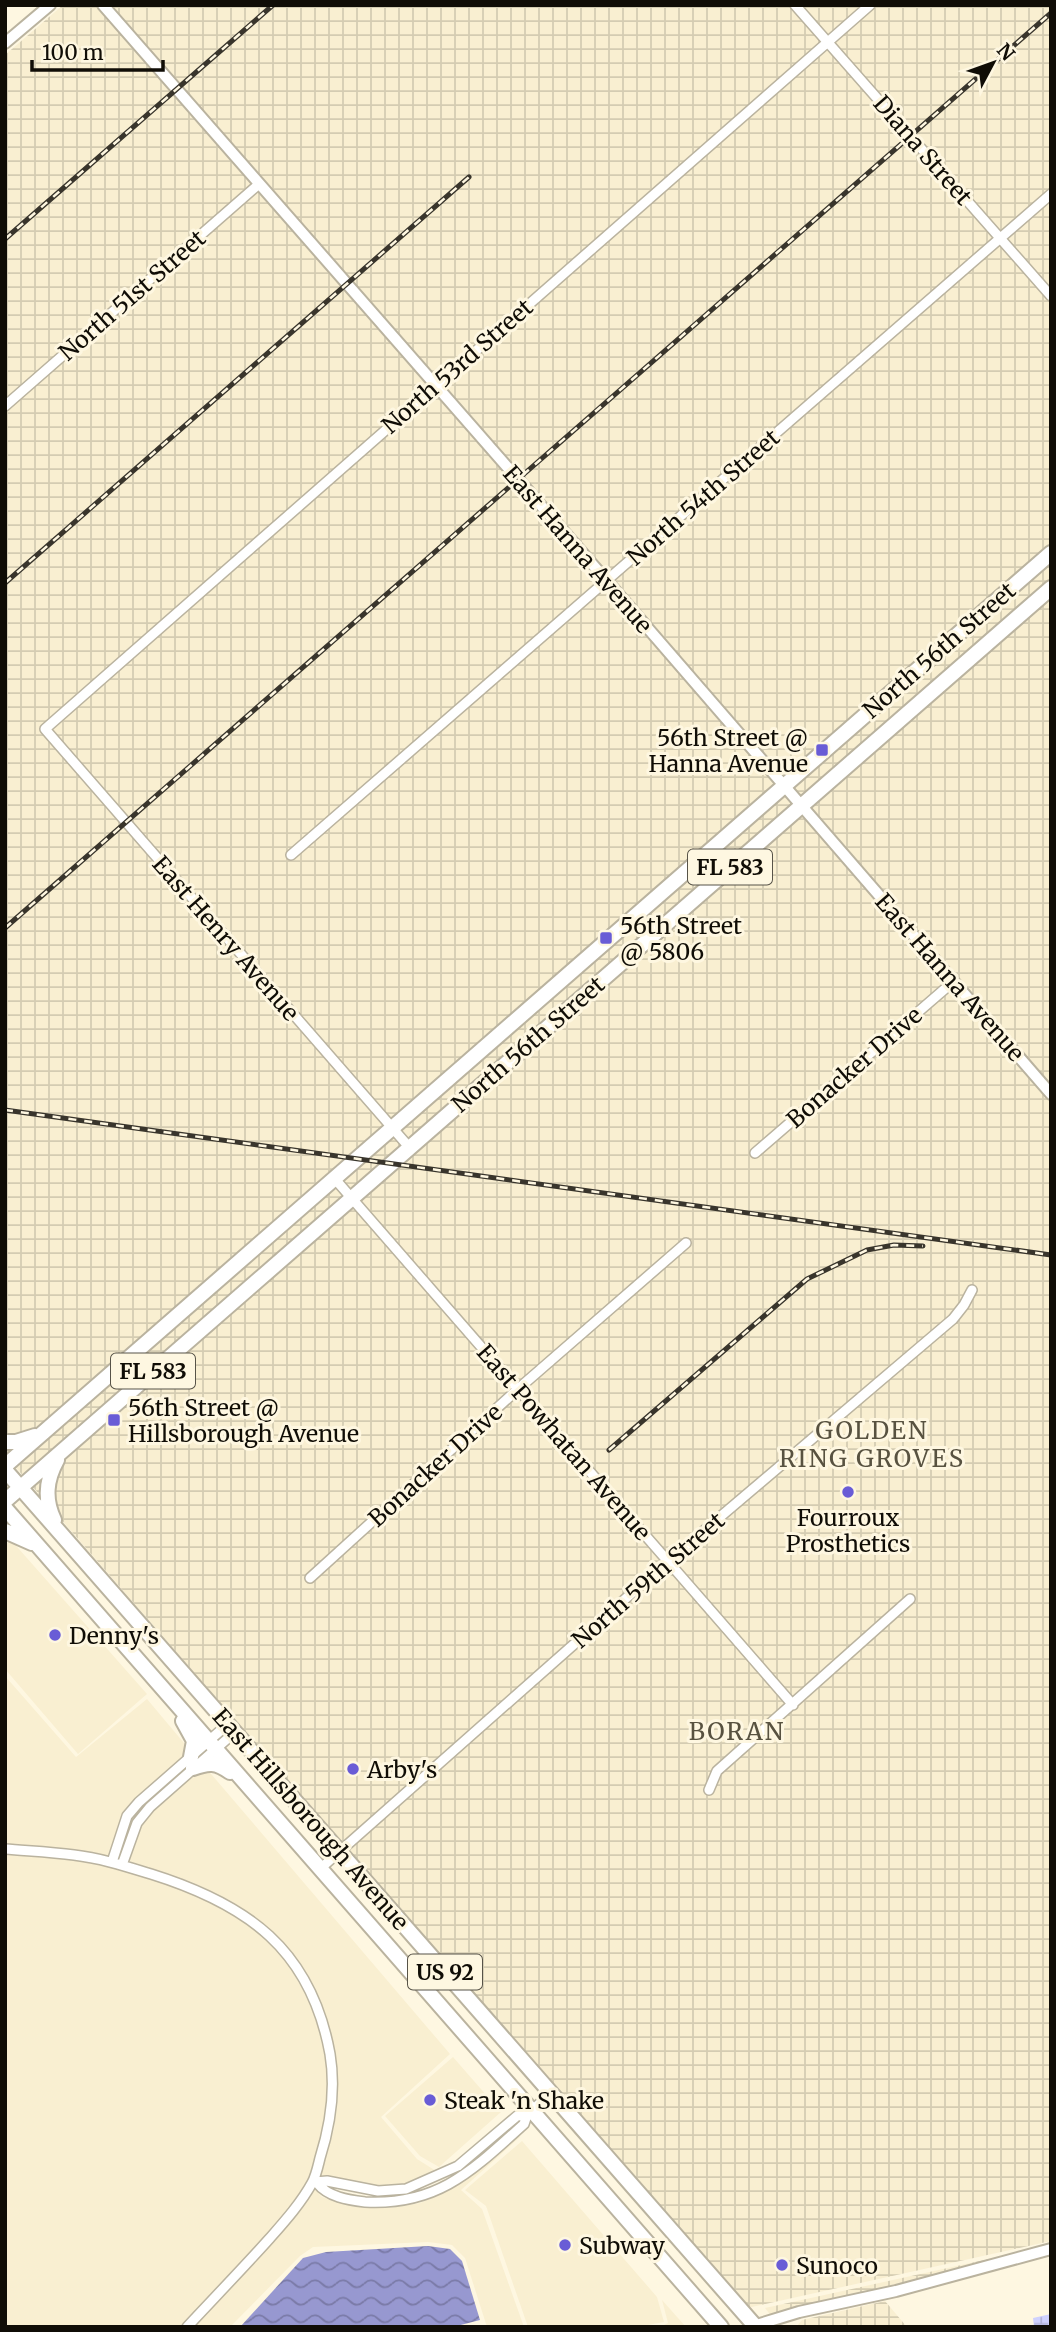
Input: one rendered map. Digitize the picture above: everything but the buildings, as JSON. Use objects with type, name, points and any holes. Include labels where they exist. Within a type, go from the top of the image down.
[{"type":"main road","name":"North 56th Street","points":[[5,1468],[1051,553]]},
{"type":"main road","name":"North 56th Street","points":[[5,1501],[1051,588]]},
{"type":"main road","points":[[934,656],[951,675]]},
{"type":"main road","points":[[589,956],[606,975]]},
{"type":"main road","points":[[5,1442],[16,1442],[43,1433]]},
{"type":"main road","points":[[57,1528],[49,1509],[47,1487],[50,1473],[61,1451]]},
{"type":"main road","name":"East Hillsborough Avenue","points":[[5,1468],[753,2326]]},
{"type":"main road","name":"East Hillsborough Avenue","points":[[5,1508],[321,1868],[529,2112],[721,2327]]},
{"type":"main road","points":[[5,1531],[39,1547]]},
{"type":"main road","points":[[165,1690],[191,1732],[194,1741],[192,1763],[219,1764],[251,1789]]},
{"type":"street","points":[[5,43],[50,5]]},
{"type":"street","name":"East Hanna Avenue","points":[[103,5],[1051,1094]]},
{"type":"street","name":"Diana Street","points":[[796,5],[1051,296]]},
{"type":"street","name":"North 53rd Street","points":[[45,729],[870,5]]},
{"type":"street","name":"North 51st Street","points":[[5,406],[259,184]]},
{"type":"street","name":"North 54th Street","points":[[291,855],[1051,194]]},
{"type":"street","name":"East Henry Avenue","points":[[45,729],[409,1147]]},
{"type":"street","name":"Bonacker Drive","points":[[755,1153],[954,981]]},
{"type":"street","name":"East Powhatan Avenue","points":[[335,1179],[793,1705]]},
{"type":"street","name":"Bonacker Drive","points":[[310,1578],[518,1389],[686,1243]]},
{"type":"street","name":"North 59th Street","points":[[321,1868],[667,1562],[953,1319],[972,1290]]},
{"type":"street","points":[[709,1790],[717,1771],[910,1599]]},
{"type":"street","points":[[117,1864],[127,1816],[139,1802],[192,1763],[231,1728]]},
{"type":"street","points":[[5,1849],[73,1855],[117,1864],[190,1886],[230,1906],[264,1931],[295,1965],[311,1993],[323,2024],[333,2071],[333,2100],[329,2129],[315,2182],[236,2277],[187,2327]]},
{"type":"street","points":[[315,2182],[327,2181],[378,2191],[406,2189],[458,2166],[517,2116],[529,2112],[551,2093]]},
{"type":"street","points":[[753,2326],[1051,2249]]},
{"type":"street","points":[[790,2327],[799,2312]]},
{"type":"shaded area","points":[[63,5],[1051,5],[1051,2241],[747,2308],[5,1455],[5,55]]},
{"type":"shaded area","points":[[11,1540],[147,1694],[78,1754],[5,1669],[5,1545]]},
{"type":"shaded area","points":[[5,1676],[76,1757],[147,1699],[189,1749],[187,1754],[136,1798],[124,1813],[109,1857],[74,1850],[5,1844]]},
{"type":"shaded area","points":[[206,1768],[450,2054],[381,2117],[417,2159],[436,2171],[405,2184],[378,2186],[329,2177],[320,2178],[334,2129],[338,2070],[327,2022],[304,1969],[294,1954],[268,1928],[233,1902],[192,1882],[128,1862],[141,1825],[153,1810],[196,1772]]},
{"type":"shaded area","points":[[5,1854],[72,1860],[110,1867],[187,1891],[227,1910],[261,1935],[286,1961],[306,1995],[318,2026],[328,2072],[328,2100],[324,2129],[309,2180],[287,2211],[181,2327],[5,2327]]},
{"type":"shaded area","points":[[453,2057],[501,2112],[439,2167],[420,2156],[385,2116]]},
{"type":"shaded area","points":[[518,2135],[520,2137],[461,2190],[482,2209],[524,2327],[487,2327],[465,2258],[452,2245],[428,2242],[313,2247],[300,2256],[230,2327],[193,2327],[295,2217],[314,2188],[322,2197],[352,2206],[390,2208],[420,2203],[448,2191],[468,2178]]},
{"type":"shaded area","points":[[522,2141],[657,2297],[664,2322],[637,2327],[528,2327],[486,2206],[465,2190]]},
{"type":"shaded area","points":[[1007,2255],[1012,2261],[772,2317],[765,2308]]},
{"type":"shaded area","points":[[662,2300],[686,2327],[660,2327],[668,2323]]},
{"type":"shaded area","points":[[885,2301],[907,2327],[796,2327],[802,2320]]},
{"type":"green space","points":[[1051,2314],[1051,2327],[1034,2327],[1033,2318]]},
{"type":"water","points":[[428,2246],[450,2249],[462,2261],[480,2320],[453,2327],[240,2327],[303,2258],[326,2252]]},
{"type":"railway","points":[[5,239],[273,5]]},
{"type":"railway","points":[[5,928],[1051,13]]},
{"type":"railway","points":[[5,583],[469,177]]},
{"type":"railway","points":[[5,1110],[1051,1255]]},
{"type":"railway","points":[[609,1450],[807,1279],[867,1250],[894,1245],[923,1246]]},
{"type":"place","name":"56th Street @ Hanna Avenue","points":[[822,750]]},
{"type":"place","name":"56th Street @ 5806","points":[[606,938]]},
{"type":"place","name":"56th Street @ Hillsborough Avenue","points":[[114,1420]]},
{"type":"place","name":"Fourroux Prosthetics","points":[[848,1492]]},
{"type":"place","name":"Denny's","points":[[55,1635]]},
{"type":"place","name":"Arby's","points":[[353,1769]]},
{"type":"place","name":"Steak 'n Shake","points":[[430,2100]]},
{"type":"place","name":"Subway","points":[[565,2245]]},
{"type":"place","name":"Sunoco","points":[[782,2265]]},
{"type":"district","name":"GOLDEN RING GROVES","points":[[872,1444]]},
{"type":"district","name":"BORAN","points":[[737,1731]]}]
